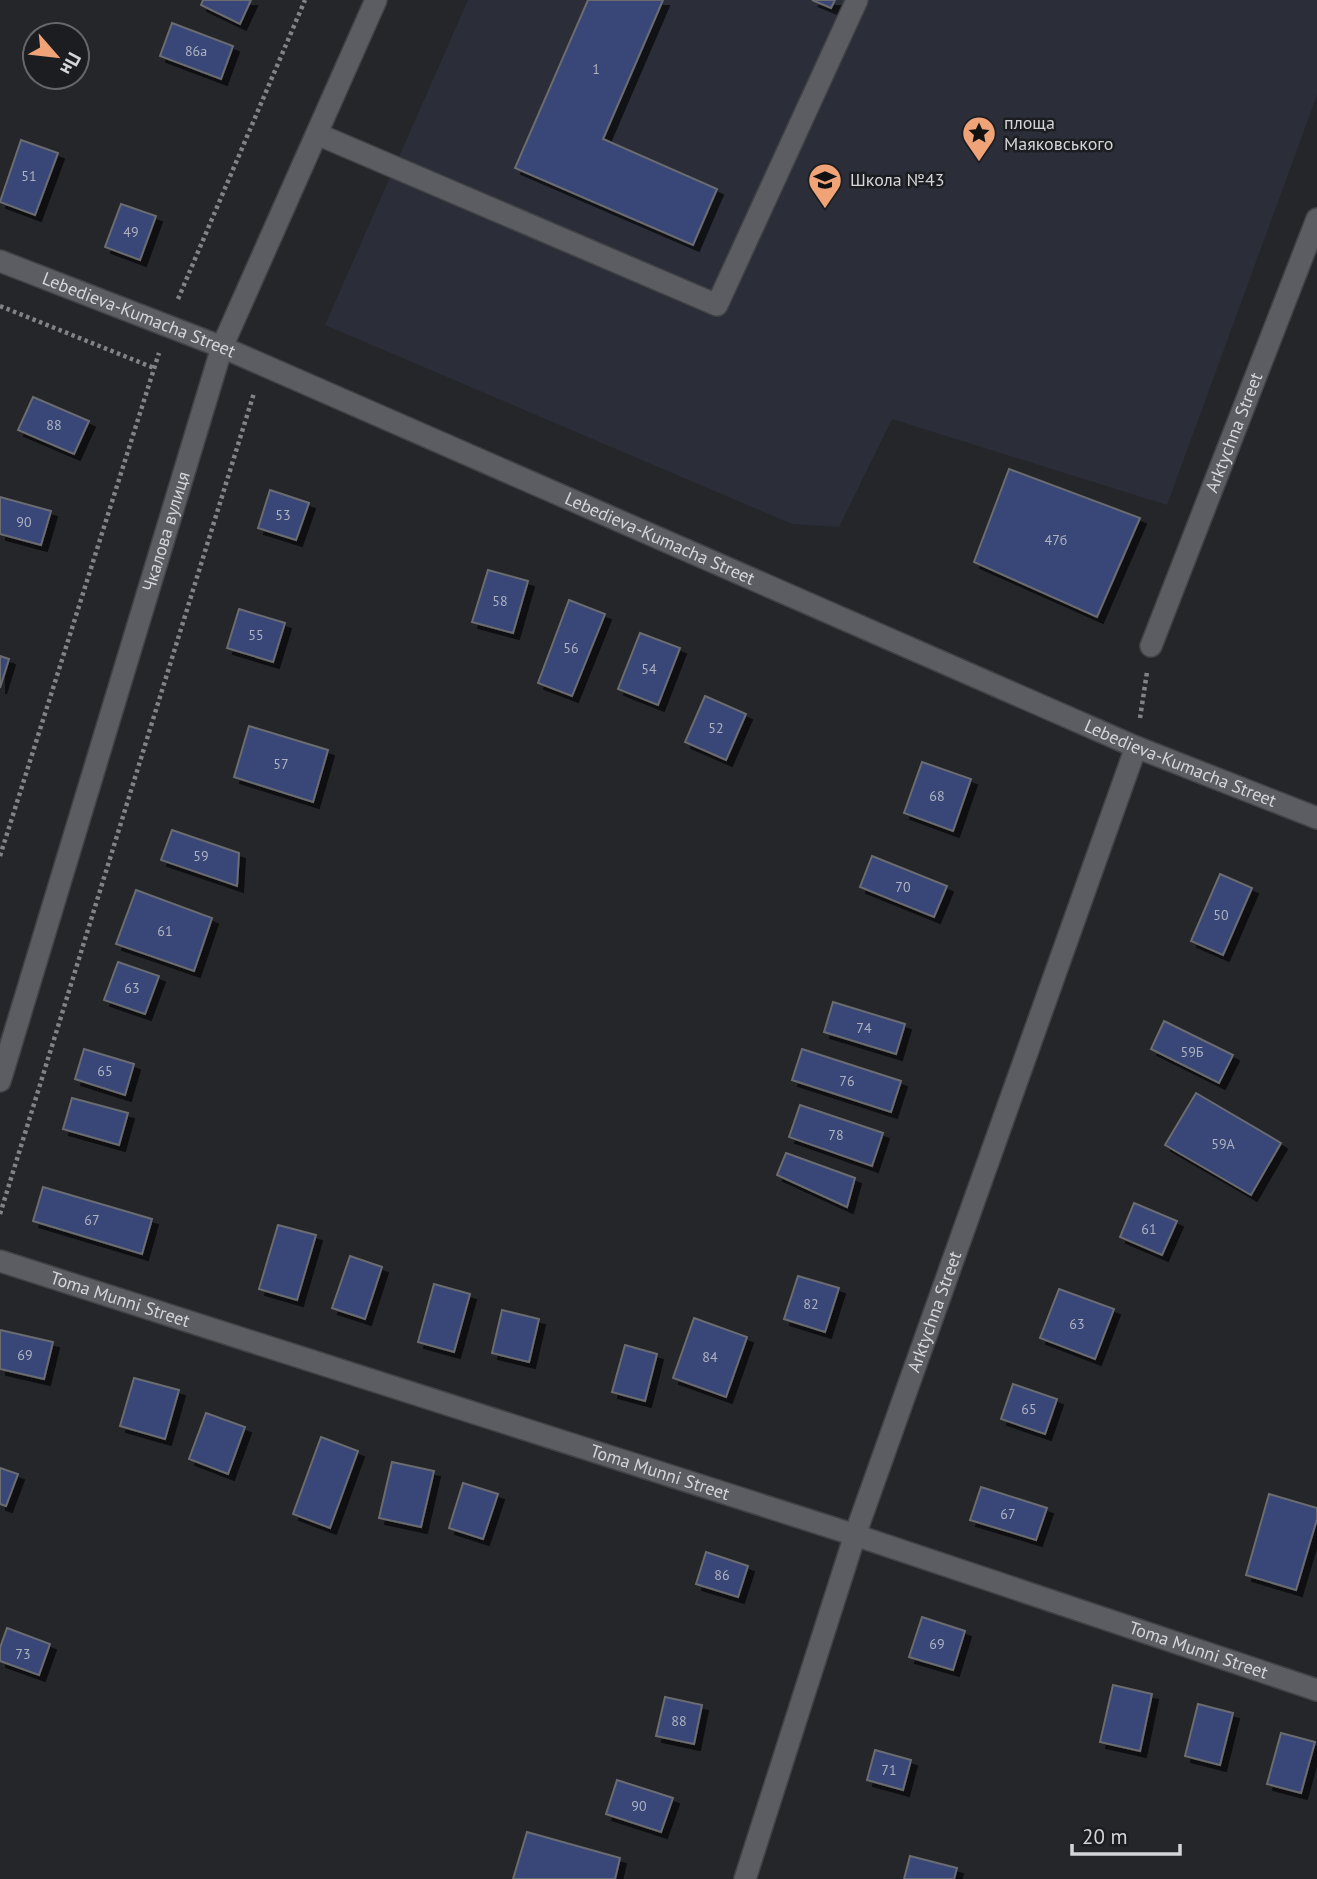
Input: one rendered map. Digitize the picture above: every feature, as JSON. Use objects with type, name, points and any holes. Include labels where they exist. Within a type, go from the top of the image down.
[{"type":"street","name":"Чкалова вулиця","points":[[0,1081],[222,348],[376,0]]},
{"type":"street","points":[[317,134],[717,305],[857,0]]},
{"type":"street","name":"Arktychna Street","points":[[1151,646],[1317,219]]},
{"type":"street","name":"Lebedieva-Kumacha Street","points":[[0,261],[222,348],[1136,747],[1317,818]]},
{"type":"street","name":"Arktychna Street","points":[[745,1879],[855,1535],[1136,747]]},
{"type":"street","name":"Toma Munni Street","points":[[0,1261],[855,1535],[1317,1690]]},
{"type":"path","points":[[0,856],[167,326],[305,0]]},
{"type":"path","points":[[0,306],[154,368]]},
{"type":"path","points":[[0,1214],[262,365]]},
{"type":"path","points":[[1136,747],[1151,646]]},
{"type":"shaded area","name":"Школа №43","points":[[468,0],[1317,0],[1317,95],[1167,505],[892,419],[839,527],[792,524],[325,325]]},
{"type":"building","points":[[203,0],[251,0],[240,24],[201,5]]},
{"type":"building","points":[[588,0],[663,0],[603,139],[717,189],[693,245],[515,168]]},
{"type":"building","points":[[812,0],[835,0],[831,8]]},
{"type":"building","points":[[172,23],[233,46],[221,79],[160,56]]},
{"type":"building","points":[[21,140],[58,153],[35,215],[0,202]]},
{"type":"building","points":[[121,204],[156,216],[140,260],[105,247]]},
{"type":"building","points":[[33,397],[89,421],[74,454],[18,430]]},
{"type":"building","points":[[1009,469],[1140,518],[1097,617],[974,562]]},
{"type":"building","points":[[270,490],[309,503],[296,540],[258,528]]},
{"type":"building","points":[[0,497],[51,511],[41,545],[0,534]]},
{"type":"building","points":[[488,570],[528,581],[513,633],[472,622]]},
{"type":"building","points":[[569,600],[605,614],[572,696],[538,683]]},
{"type":"building","points":[[239,609],[285,623],[273,662],[227,648]]},
{"type":"building","points":[[640,633],[680,648],[658,705],[618,689]]},
{"type":"building","points":[[0,656],[9,659],[0,688]]},
{"type":"building","points":[[705,696],[746,714],[726,760],[685,742]]},
{"type":"building","points":[[249,726],[328,750],[313,802],[234,777]]},
{"type":"building","points":[[922,762],[971,779],[953,831],[904,813]]},
{"type":"building","points":[[172,830],[239,853],[237,886],[161,860]]},
{"type":"building","points":[[872,856],[947,886],[934,917],[860,887]]},
{"type":"building","points":[[1220,874],[1252,888],[1223,955],[1191,941]]},
{"type":"building","points":[[136,890],[212,918],[194,971],[116,944]]},
{"type":"building","points":[[118,962],[159,976],[145,1014],[104,1000]]},
{"type":"building","points":[[833,1002],[905,1024],[896,1054],[824,1032]]},
{"type":"building","points":[[1164,1021],[1233,1055],[1219,1083],[1151,1049]]},
{"type":"building","points":[[84,1049],[134,1064],[125,1095],[75,1079]]},
{"type":"building","points":[[802,1049],[901,1081],[891,1112],[792,1080]]},
{"type":"building","points":[[1196,1093],[1281,1143],[1251,1195],[1165,1145]]},
{"type":"building","points":[[72,1098],[128,1113],[119,1145],[63,1129]]},
{"type":"building","points":[[800,1105],[883,1133],[872,1166],[789,1137]]},
{"type":"building","points":[[786,1153],[855,1178],[847,1207],[777,1175]]},
{"type":"building","points":[[43,1187],[152,1219],[142,1254],[33,1221]]},
{"type":"building","points":[[1134,1203],[1177,1221],[1162,1255],[1120,1237]]},
{"type":"building","points":[[278,1225],[316,1235],[297,1300],[259,1289]]},
{"type":"building","points":[[350,1256],[382,1267],[365,1319],[332,1308]]},
{"type":"building","points":[[798,1276],[839,1288],[825,1332],[784,1319]]},
{"type":"building","points":[[434,1284],[470,1294],[454,1352],[418,1342]]},
{"type":"building","points":[[1059,1289],[1114,1309],[1095,1359],[1040,1338]]},
{"type":"building","points":[[502,1310],[539,1319],[529,1362],[492,1353]]},
{"type":"building","points":[[694,1318],[747,1337],[726,1397],[673,1378]]},
{"type":"building","points":[[0,1330],[53,1342],[44,1379],[0,1369]]},
{"type":"building","points":[[625,1345],[657,1354],[645,1401],[612,1392]]},
{"type":"building","points":[[134,1378],[179,1390],[165,1439],[120,1426]]},
{"type":"building","points":[[1013,1384],[1057,1399],[1045,1434],[1001,1419]]},
{"type":"building","points":[[206,1413],[245,1427],[228,1474],[189,1459]]},
{"type":"building","points":[[321,1437],[358,1451],[330,1528],[293,1514]]},
{"type":"building","points":[[392,1462],[434,1471],[421,1527],[379,1518]]},
{"type":"building","points":[[0,1468],[18,1474],[6,1506],[0,1504]]},
{"type":"building","points":[[463,1483],[498,1494],[483,1539],[449,1528]]},
{"type":"building","points":[[981,1487],[1047,1508],[1036,1540],[970,1520]]},
{"type":"building","points":[[1269,1494],[1317,1508],[1317,1519],[1296,1590],[1246,1575]]},
{"type":"building","points":[[706,1552],[748,1566],[738,1597],[696,1584]]},
{"type":"building","points":[[922,1617],[965,1631],[953,1670],[909,1657]]},
{"type":"building","points":[[7,1628],[50,1644],[39,1675],[0,1661],[0,1648]]},
{"type":"building","points":[[1113,1685],[1152,1694],[1140,1751],[1100,1742]]},
{"type":"building","points":[[665,1697],[702,1705],[694,1744],[656,1736]]},
{"type":"building","points":[[1198,1704],[1233,1713],[1220,1765],[1185,1756]]},
{"type":"building","points":[[1281,1733],[1315,1742],[1301,1793],[1267,1784]]},
{"type":"building","points":[[875,1750],[911,1760],[903,1790],[867,1780]]},
{"type":"building","points":[[617,1780],[673,1798],[661,1832],[606,1814]]},
{"type":"building","points":[[527,1832],[620,1858],[615,1879],[513,1879]]},
{"type":"building","points":[[910,1856],[957,1868],[954,1879],[904,1879]]},
{"type":"place","name":"площа Маяковського","points":[[979,163]]},
{"type":"place","name":"Школа №43","points":[[825,210]]}]
